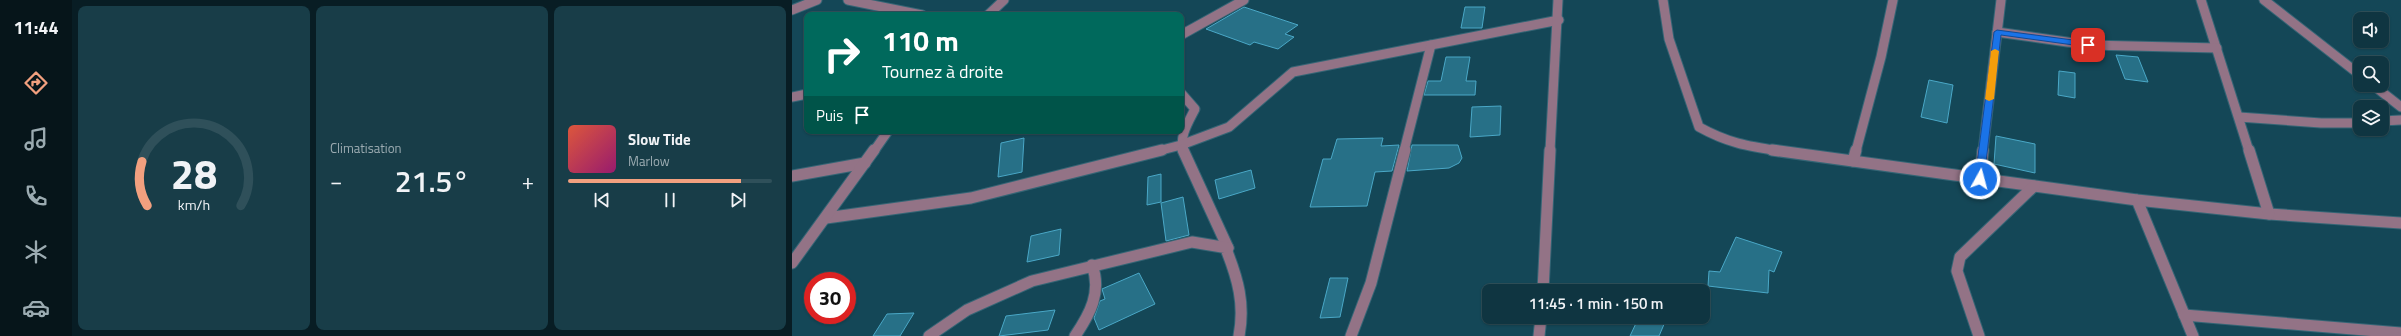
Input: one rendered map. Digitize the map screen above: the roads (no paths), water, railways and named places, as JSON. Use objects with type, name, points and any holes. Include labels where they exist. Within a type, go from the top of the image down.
[{"type":"street","points":[[792,10],[817,0]]},
{"type":"street","points":[[848,0],[907,12]]},
{"type":"street","points":[[991,12],[1004,0]]},
{"type":"street","points":[[1184,33],[1244,0]]},
{"type":"street","points":[[1543,284],[1559,20],[1558,0]]},
{"type":"street","points":[[1663,0],[1669,39],[1699,127],[1722,140],[1744,146],[2137,200],[2269,214],[2401,223]]},
{"type":"street","points":[[1853,161],[1881,57],[1893,0]]},
{"type":"street","points":[[1980,179],[2001,0]]},
{"type":"street","points":[[2201,0],[2269,214]]},
{"type":"street","points":[[2264,0],[2353,70]]},
{"type":"street","points":[[826,218],[971,198],[1181,145],[1229,127],[1293,72],[1559,20]]},
{"type":"street","points":[[1997,32],[2088,45],[2217,48]]},
{"type":"street","points":[[1351,336],[1371,283],[1431,46]]},
{"type":"street","points":[[2382,92],[2401,107]]},
{"type":"street","points":[[792,97],[804,95]]},
{"type":"street","points":[[1184,96],[1195,109],[1184,133]]},
{"type":"street","points":[[2239,117],[2321,123],[2353,123]]},
{"type":"street","points":[[2389,121],[2401,120]]},
{"type":"street","points":[[792,263],[886,134]]},
{"type":"street","points":[[1184,134],[1181,145],[1228,248],[1226,249],[1240,283],[1244,314],[1239,336]]},
{"type":"street","points":[[792,176],[865,163]]},
{"type":"street","points":[[1979,336],[1957,271],[1960,257],[2034,186]]},
{"type":"street","points":[[2137,200],[2193,336]]},
{"type":"street","points":[[929,336],[967,310],[1032,281],[1092,265],[1192,242],[1228,248]]},
{"type":"street","points":[[1075,336],[1089,316],[1095,299],[1097,275],[1092,265]]},
{"type":"street","points":[[2184,315],[2401,333]]},
{"type":"street","points":[[1539,336],[1540,324]]}]
